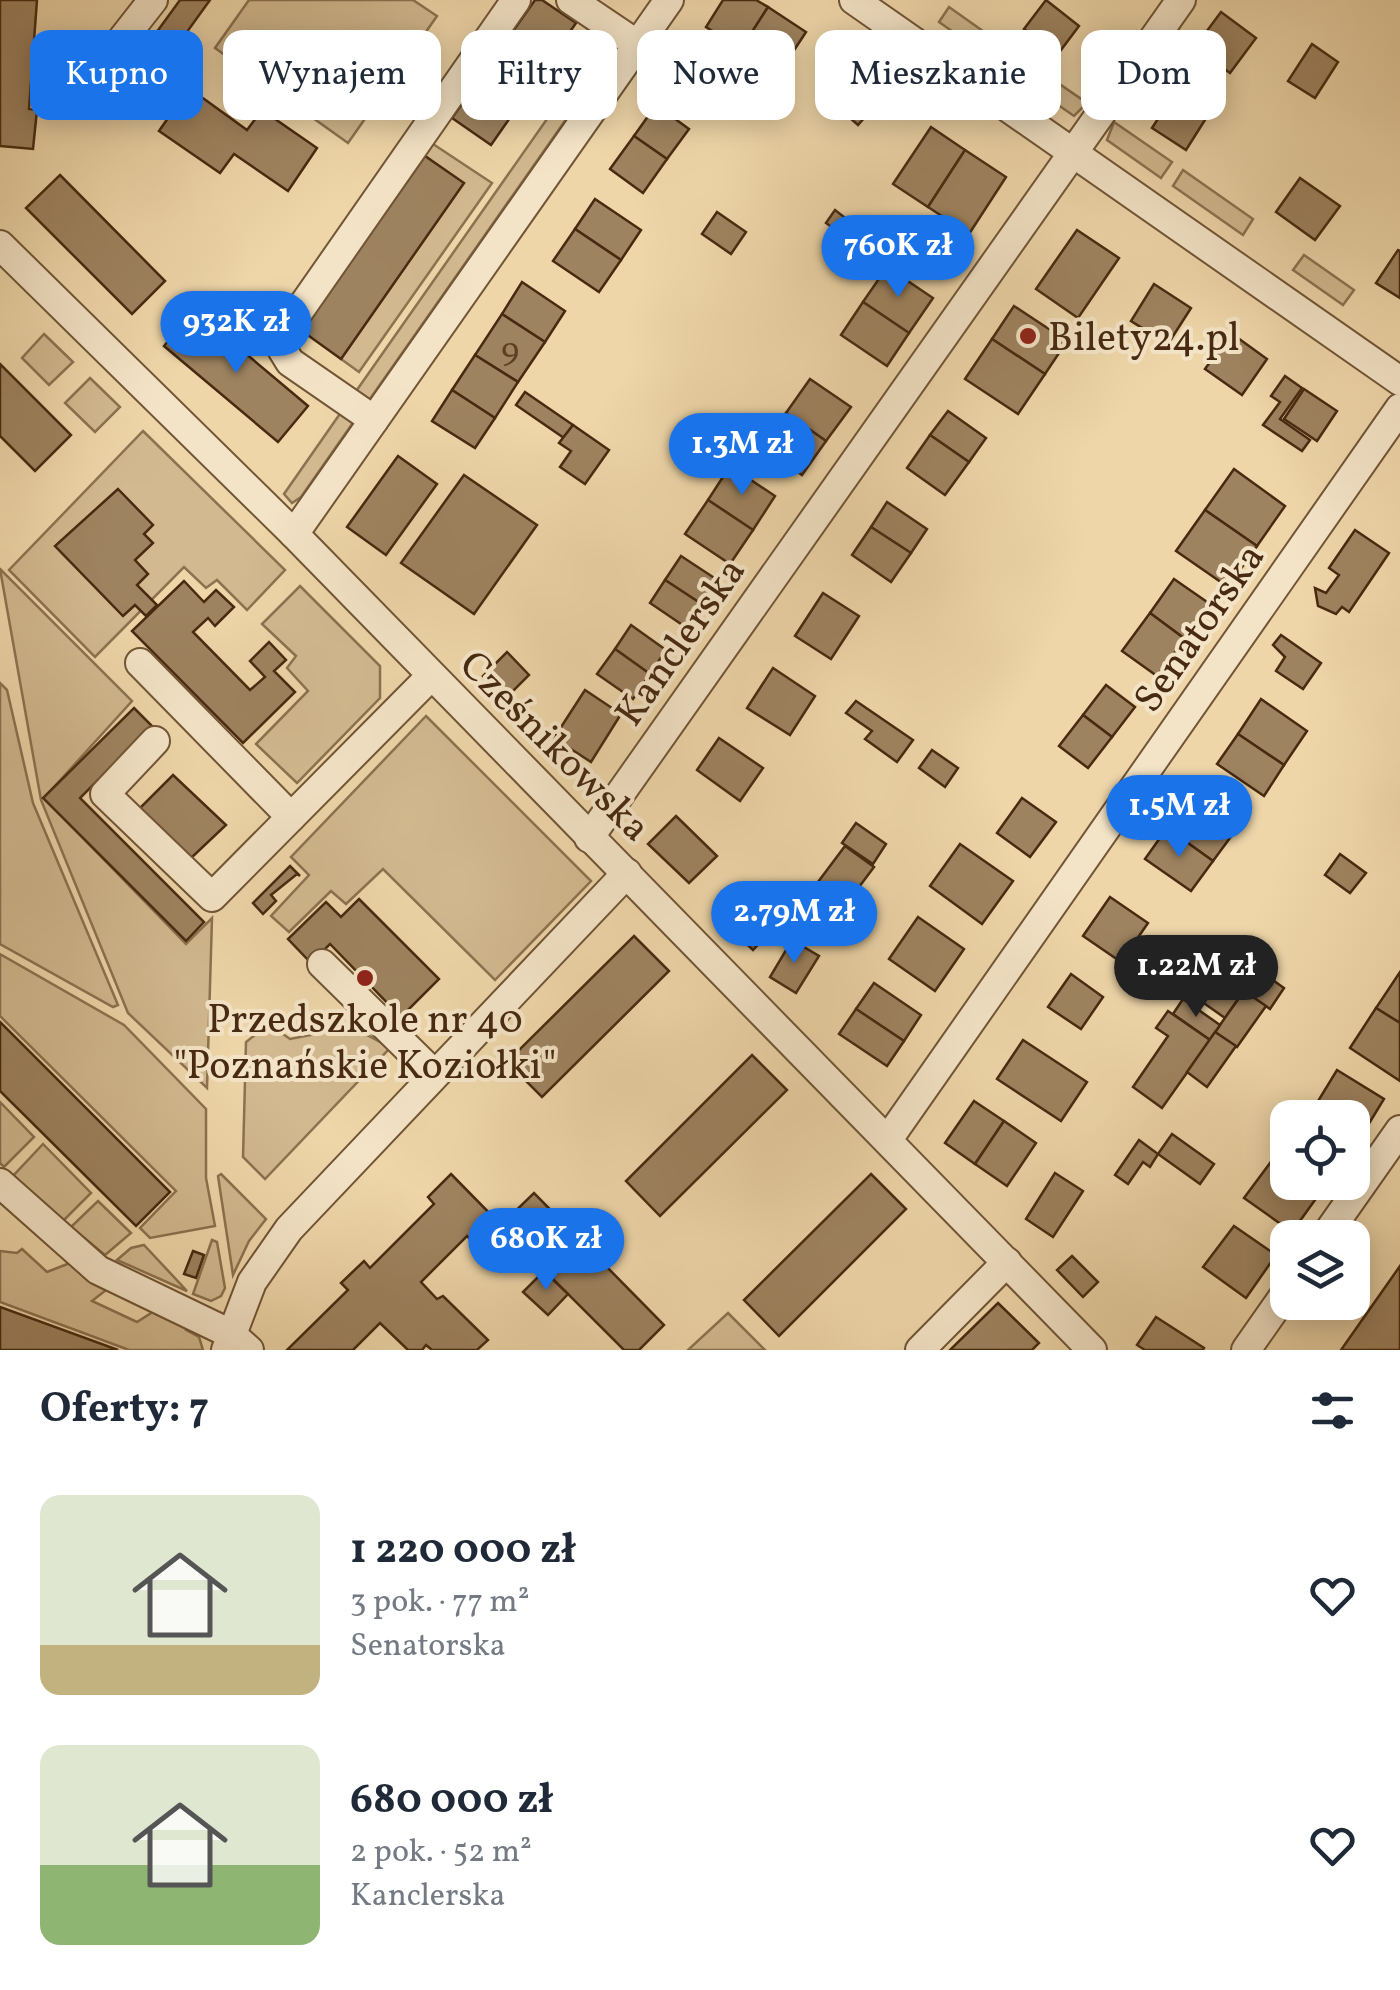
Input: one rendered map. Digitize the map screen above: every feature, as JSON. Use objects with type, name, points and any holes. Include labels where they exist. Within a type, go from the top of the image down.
[{"type":"street","points":[[130,30],[153,0]]},
{"type":"street","points":[[374,420],[290,362],[282,349],[284,334],[516,0]]},
{"type":"street","points":[[572,0],[637,44]]},
{"type":"street","points":[[648,30],[669,0]]},
{"type":"street","points":[[854,0],[1075,150],[1400,381]]},
{"type":"street","name":"Kanclerska","points":[[589,838],[1180,0]]},
{"type":"street","points":[[294,534],[637,46]]},
{"type":"street","name":"Cześnikowska","points":[[0,244],[294,534],[589,838],[889,1138],[1092,1350]]},
{"type":"street","name":"Senatorska","points":[[889,1138],[1400,408]]},
{"type":"street","points":[[140,662],[291,816]]},
{"type":"street","points":[[156,741],[106,794],[212,897],[431,676]]},
{"type":"street","points":[[0,1182],[98,1270],[235,1345],[252,1282],[289,1228],[626,874]]},
{"type":"street","points":[[322,964],[434,1074]]},
{"type":"street","points":[[1337,1220],[1400,1130]]},
{"type":"street","points":[[920,1350],[1007,1262]]},
{"type":"street","points":[[1246,1350],[1270,1316]]},
{"type":"shaded area","points":[[249,0],[413,0],[437,16],[427,30],[228,30]]},
{"type":"shaded area","points":[[949,7],[981,30],[950,30],[939,22]]},
{"type":"shaded area","points":[[223,37],[223,54],[215,48]]},
{"type":"shaded area","points":[[1061,85],[1081,99],[1081,109],[1074,116],[1061,107]]},
{"type":"shaded area","points":[[316,120],[364,120],[348,143]]},
{"type":"shaded area","points":[[546,120],[566,120],[365,406],[352,397]]},
{"type":"shaded area","points":[[1114,122],[1172,162],[1161,178],[1107,140]]},
{"type":"shaded area","points":[[430,142],[492,183],[359,372],[341,359],[463,183],[425,156]]},
{"type":"shaded area","points":[[1183,170],[1253,219],[1243,235],[1173,186]]},
{"type":"shaded area","points":[[1304,255],[1354,290],[1343,305],[1293,270]]},
{"type":"shaded area","points":[[44,334],[73,362],[49,385],[22,358]]},
{"type":"shaded area","points":[[90,378],[120,407],[95,432],[65,403]]},
{"type":"shaded area","points":[[344,408],[357,417],[301,497],[292,503],[284,494]]},
{"type":"shaded area","points":[[143,431],[285,570],[247,610],[217,580],[206,588],[184,567],[95,657],[9,570]]},
{"type":"shaded area","points":[[0,569],[132,701],[44,798],[186,944],[212,918],[207,1088],[128,1013],[41,800]]},
{"type":"shaded area","points":[[300,586],[380,666],[380,698],[297,783],[256,744],[308,691],[287,668],[296,656],[262,624]]},
{"type":"shaded area","points":[[0,683],[7,690],[33,803],[118,1005],[113,1007],[0,944]]},
{"type":"shaded area","points":[[426,716],[591,881],[495,980],[383,869],[346,904],[331,891],[289,932],[271,916],[309,875],[291,857]]},
{"type":"shaded area","points":[[0,954],[124,1025],[206,1109],[206,1178],[215,1226],[150,1238],[140,1228],[176,1191],[0,1016]]},
{"type":"shaded area","points":[[269,1024],[290,1039],[354,1031],[389,1049],[265,1179],[243,1157],[246,1042]]},
{"type":"shaded area","points":[[0,1102],[34,1137],[4,1167],[0,1163]]},
{"type":"shaded area","points":[[43,1144],[91,1193],[63,1221],[13,1176]]},
{"type":"shaded area","points":[[221,1174],[266,1219],[249,1241],[233,1275],[218,1176]]},
{"type":"shaded area","points":[[98,1201],[131,1233],[105,1255],[71,1227]]},
{"type":"shaded area","points":[[212,1240],[217,1242],[225,1288],[221,1296],[211,1301],[193,1294]]},
{"type":"shaded area","points":[[144,1245],[187,1291],[117,1260],[131,1248]]},
{"type":"shaded area","points":[[22,1249],[47,1272],[70,1263],[110,1287],[92,1301],[137,1322],[159,1308],[189,1322],[186,1330],[199,1337],[203,1350],[129,1350],[0,1302],[0,1251],[17,1253]]},
{"type":"shaded area","points":[[728,1313],[765,1350],[688,1350]]},
{"type":"building","points":[[0,0],[37,0],[35,30],[30,30],[29,109],[30,120],[36,120],[33,149],[0,146]]},
{"type":"building","points":[[180,0],[210,0],[188,30],[158,30]]},
{"type":"building","points":[[535,0],[542,0],[576,23],[571,30],[514,30]]},
{"type":"building","points":[[723,0],[756,0],[768,7],[753,30],[706,27]]},
{"type":"building","points":[[1046,0],[1079,26],[1061,50],[1061,30],[1024,29]]},
{"type":"building","points":[[768,7],[806,32],[795,49],[795,30],[753,30]]},
{"type":"building","points":[[1221,12],[1256,38],[1230,73],[1226,70],[1226,30],[1208,30]]},
{"type":"building","points":[[1312,44],[1338,62],[1315,98],[1288,81]]},
{"type":"building","points":[[203,98],[223,113],[223,120],[233,120],[247,130],[254,120],[276,120],[317,148],[288,191],[234,154],[220,173],[159,131],[167,120],[203,120]]},
{"type":"building","points":[[461,105],[461,120],[508,120],[491,145],[452,118]]},
{"type":"building","points":[[645,120],[677,120],[689,129],[667,159],[634,136]]},
{"type":"building","points":[[1157,120],[1205,120],[1186,150],[1152,128]]},
{"type":"building","points":[[931,127],[965,150],[928,207],[893,184]]},
{"type":"building","points":[[634,136],[667,159],[643,193],[610,169]]},
{"type":"building","points":[[965,150],[1006,177],[969,234],[928,207]]},
{"type":"building","points":[[425,156],[464,183],[341,359],[302,331]]},
{"type":"building","points":[[60,175],[165,281],[132,314],[26,208]]},
{"type":"building","points":[[1300,178],[1340,206],[1315,240],[1276,212]]},
{"type":"building","points":[[595,199],[641,230],[621,260],[575,229]]},
{"type":"building","points":[[835,210],[876,242],[868,254],[826,223]]},
{"type":"building","points":[[717,212],[746,232],[731,254],[702,234]]},
{"type":"building","points":[[575,229],[621,260],[599,292],[553,261]]},
{"type":"building","points":[[1077,230],[1119,258],[1078,318],[1036,289]]},
{"type":"building","points":[[1400,251],[1400,298],[1376,283]]},
{"type":"building","points":[[887,267],[933,298],[909,333],[863,302]]},
{"type":"building","points":[[522,282],[565,311],[545,342],[502,314]]},
{"type":"building","points":[[1154,284],[1191,308],[1168,344],[1131,321]]},
{"type":"building","points":[[863,302],[909,333],[887,366],[841,335]]},
{"type":"building","points":[[1014,306],[1067,341],[1045,374],[992,339]]},
{"type":"building","points":[[194,310],[308,406],[278,442],[164,346]]},
{"type":"building","points":[[502,314],[545,342],[518,382],[475,355]]},
{"type":"building","points":[[1231,333],[1267,359],[1242,395],[1205,369]]},
{"type":"building","points":[[992,339],[1045,374],[1018,414],[965,379]]},
{"type":"building","points":[[475,355],[518,382],[495,418],[452,390]]},
{"type":"building","points":[[0,364],[71,435],[35,471],[0,436]]},
{"type":"building","points":[[1285,376],[1302,388],[1280,419],[1310,440],[1302,451],[1263,425],[1280,402],[1271,396]]},
{"type":"building","points":[[810,379],[851,407],[826,441],[786,413]]},
{"type":"building","points":[[1304,389],[1337,411],[1317,441],[1284,419]]},
{"type":"building","points":[[452,390],[495,418],[475,448],[432,421]]},
{"type":"building","points":[[525,392],[573,425],[564,438],[516,405]]},
{"type":"building","points":[[948,411],[986,438],[969,462],[930,435]]},
{"type":"building","points":[[786,413],[826,441],[802,475],[762,447]]},
{"type":"building","points":[[573,425],[609,450],[585,484],[560,467],[571,451],[559,443]]},
{"type":"building","points":[[930,435],[969,462],[945,495],[907,468]]},
{"type":"building","points":[[398,456],[437,484],[386,555],[347,527]]},
{"type":"building","points":[[730,466],[775,496],[753,530],[708,500]]},
{"type":"building","points":[[1234,469],[1285,506],[1257,546],[1205,510]]},
{"type":"building","points":[[464,475],[537,525],[474,614],[401,563]]},
{"type":"building","points":[[118,489],[153,525],[144,534],[153,543],[135,560],[148,574],[137,585],[157,605],[146,616],[135,605],[123,616],[55,546]]},
{"type":"building","points":[[708,500],[753,530],[730,564],[685,534]]},
{"type":"building","points":[[887,502],[927,529],[911,553],[871,527]]},
{"type":"building","points":[[1205,510],[1257,546],[1228,587],[1176,551]]},
{"type":"building","points":[[871,527],[911,553],[891,582],[852,555]]},
{"type":"building","points":[[1355,530],[1389,553],[1349,612],[1342,607],[1336,614],[1318,606],[1315,588],[1326,593],[1339,575],[1329,568]]},
{"type":"building","points":[[681,556],[716,579],[700,603],[665,580]]},
{"type":"building","points":[[1174,579],[1210,604],[1185,639],[1150,613]]},
{"type":"building","points":[[665,580],[700,603],[684,626],[650,603]]},
{"type":"building","points":[[184,581],[204,602],[216,590],[234,607],[215,626],[208,618],[193,632],[250,690],[265,677],[250,661],[269,642],[286,660],[274,671],[295,692],[243,743],[132,631]]},
{"type":"building","points":[[823,593],[859,616],[831,659],[795,636]]},
{"type":"building","points":[[1150,613],[1185,639],[1157,676],[1122,651]]},
{"type":"building","points":[[631,625],[666,650],[650,674],[615,649]]},
{"type":"building","points":[[1281,635],[1321,663],[1303,689],[1276,671],[1285,657],[1273,645]]},
{"type":"building","points":[[615,649],[650,674],[633,699],[597,674]]},
{"type":"building","points":[[507,652],[529,675],[505,699],[483,676]]},
{"type":"building","points":[[773,668],[815,696],[790,735],[747,708]]},
{"type":"building","points":[[1106,685],[1135,707],[1112,737],[1083,715]]},
{"type":"building","points":[[585,690],[621,714],[591,762],[554,738]]},
{"type":"building","points":[[1261,699],[1307,731],[1284,765],[1238,734]]},
{"type":"building","points":[[856,701],[913,740],[897,762],[865,739],[872,731],[846,713]]},
{"type":"building","points":[[134,708],[152,726],[80,798],[204,922],[186,941],[43,798]]},
{"type":"building","points":[[1083,715],[1112,737],[1088,768],[1059,746]]},
{"type":"building","points":[[1238,734],[1284,765],[1264,796],[1217,764]]},
{"type":"building","points":[[719,738],[763,768],[740,801],[697,770]]},
{"type":"building","points":[[932,750],[958,768],[945,787],[919,768]]},
{"type":"building","points":[[173,775],[226,825],[189,860],[139,809]]},
{"type":"building","points":[[1193,793],[1238,827],[1213,861],[1167,828]]},
{"type":"building","points":[[1022,798],[1056,822],[1030,857],[997,833]]},
{"type":"building","points":[[676,816],[717,856],[689,883],[648,844]]},
{"type":"building","points":[[856,823],[886,844],[873,864],[842,843]]},
{"type":"building","points":[[1167,828],[1213,861],[1191,891],[1145,859]]},
{"type":"building","points":[[960,844],[1013,881],[982,924],[930,886]]},
{"type":"building","points":[[845,846],[874,867],[838,915],[809,894]]},
{"type":"building","points":[[1340,854],[1366,873],[1350,893],[1325,875]]},
{"type":"building","points":[[290,866],[300,876],[297,874],[271,895],[276,901],[263,914],[253,903]]},
{"type":"building","points":[[748,890],[780,921],[753,950],[721,920]]},
{"type":"building","points":[[1110,897],[1148,923],[1121,962],[1083,936]]},
{"type":"building","points":[[359,899],[439,979],[401,1017],[330,944],[311,963],[288,939],[326,902],[341,917]]},
{"type":"building","points":[[918,917],[964,949],[935,991],[889,959]]},
{"type":"building","points":[[634,936],[669,971],[542,1097],[507,1062]]},
{"type":"building","points":[[792,940],[819,956],[796,993],[770,977]]},
{"type":"building","points":[[1222,943],[1259,969],[1225,1018],[1188,992]]},
{"type":"building","points":[[1259,970],[1284,988],[1270,1009],[1244,991]]},
{"type":"building","points":[[1400,972],[1400,1023],[1376,1008]]},
{"type":"building","points":[[1071,974],[1103,997],[1081,1029],[1048,1007]]},
{"type":"building","points":[[874,983],[921,1015],[904,1041],[856,1009]]},
{"type":"building","points":[[1244,991],[1266,1006],[1237,1047],[1215,1032]]},
{"type":"building","points":[[1183,999],[1220,1025],[1210,1040],[1173,1014]]},
{"type":"building","points":[[1376,1008],[1400,1023],[1400,1081],[1350,1048]]},
{"type":"building","points":[[856,1009],[904,1041],[887,1066],[839,1034]]},
{"type":"building","points":[[1168,1011],[1210,1040],[1162,1108],[1133,1087],[1168,1036],[1156,1028]]},
{"type":"building","points":[[0,1022],[170,1192],[136,1226],[0,1091]]},
{"type":"building","points":[[1215,1032],[1236,1046],[1207,1087],[1187,1072]]},
{"type":"building","points":[[1023,1040],[1087,1082],[1061,1121],[997,1079]]},
{"type":"building","points":[[752,1055],[787,1090],[660,1216],[626,1181]]},
{"type":"building","points":[[1337,1070],[1384,1099],[1370,1122],[1370,1100],[1319,1100]]},
{"type":"building","points":[[974,1101],[1004,1121],[975,1164],[945,1143]]},
{"type":"building","points":[[1004,1121],[1036,1143],[1007,1186],[975,1164]]},
{"type":"building","points":[[1172,1134],[1214,1164],[1200,1184],[1158,1154]]},
{"type":"building","points":[[1139,1140],[1158,1154],[1150,1167],[1143,1162],[1128,1184],[1115,1175]]},
{"type":"building","points":[[1270,1163],[1270,1200],[1315,1200],[1301,1220],[1275,1220],[1244,1198]]},
{"type":"building","points":[[1055,1173],[1083,1191],[1053,1237],[1026,1219]]},
{"type":"building","points":[[451,1174],[501,1225],[534,1193],[664,1325],[639,1350],[624,1350],[523,1249],[500,1271],[467,1236],[421,1282],[437,1299],[443,1296],[488,1340],[477,1350],[432,1350],[426,1345],[422,1350],[408,1350],[380,1323],[353,1350],[287,1350],[348,1290],[341,1283],[364,1261],[370,1268],[434,1204],[428,1197]]},
{"type":"building","points":[[871,1174],[906,1209],[779,1336],[744,1300]]},
{"type":"building","points":[[1234,1226],[1270,1251],[1270,1264],[1246,1298],[1203,1267]]},
{"type":"building","points":[[193,1251],[204,1255],[196,1278],[184,1274]]},
{"type":"building","points":[[1072,1256],[1098,1282],[1083,1297],[1057,1270]]},
{"type":"building","points":[[1400,1266],[1400,1350],[1341,1350],[1362,1320],[1370,1320],[1370,1309]]},
{"type":"building","points":[[544,1271],[568,1294],[548,1315],[523,1292]]},
{"type":"building","points":[[998,1303],[1039,1343],[1032,1350],[950,1350]]},
{"type":"building","points":[[0,1307],[118,1350],[0,1350]]},
{"type":"building","points":[[1156,1317],[1203,1350],[1145,1350],[1137,1345]]},
{"type":"place","name":"Bilety24.pl","points":[[1028,336]]},
{"type":"place","name":"Przedszkole nr 40 \"Poznańskie Koziołki\"","points":[[365,978]]}]
